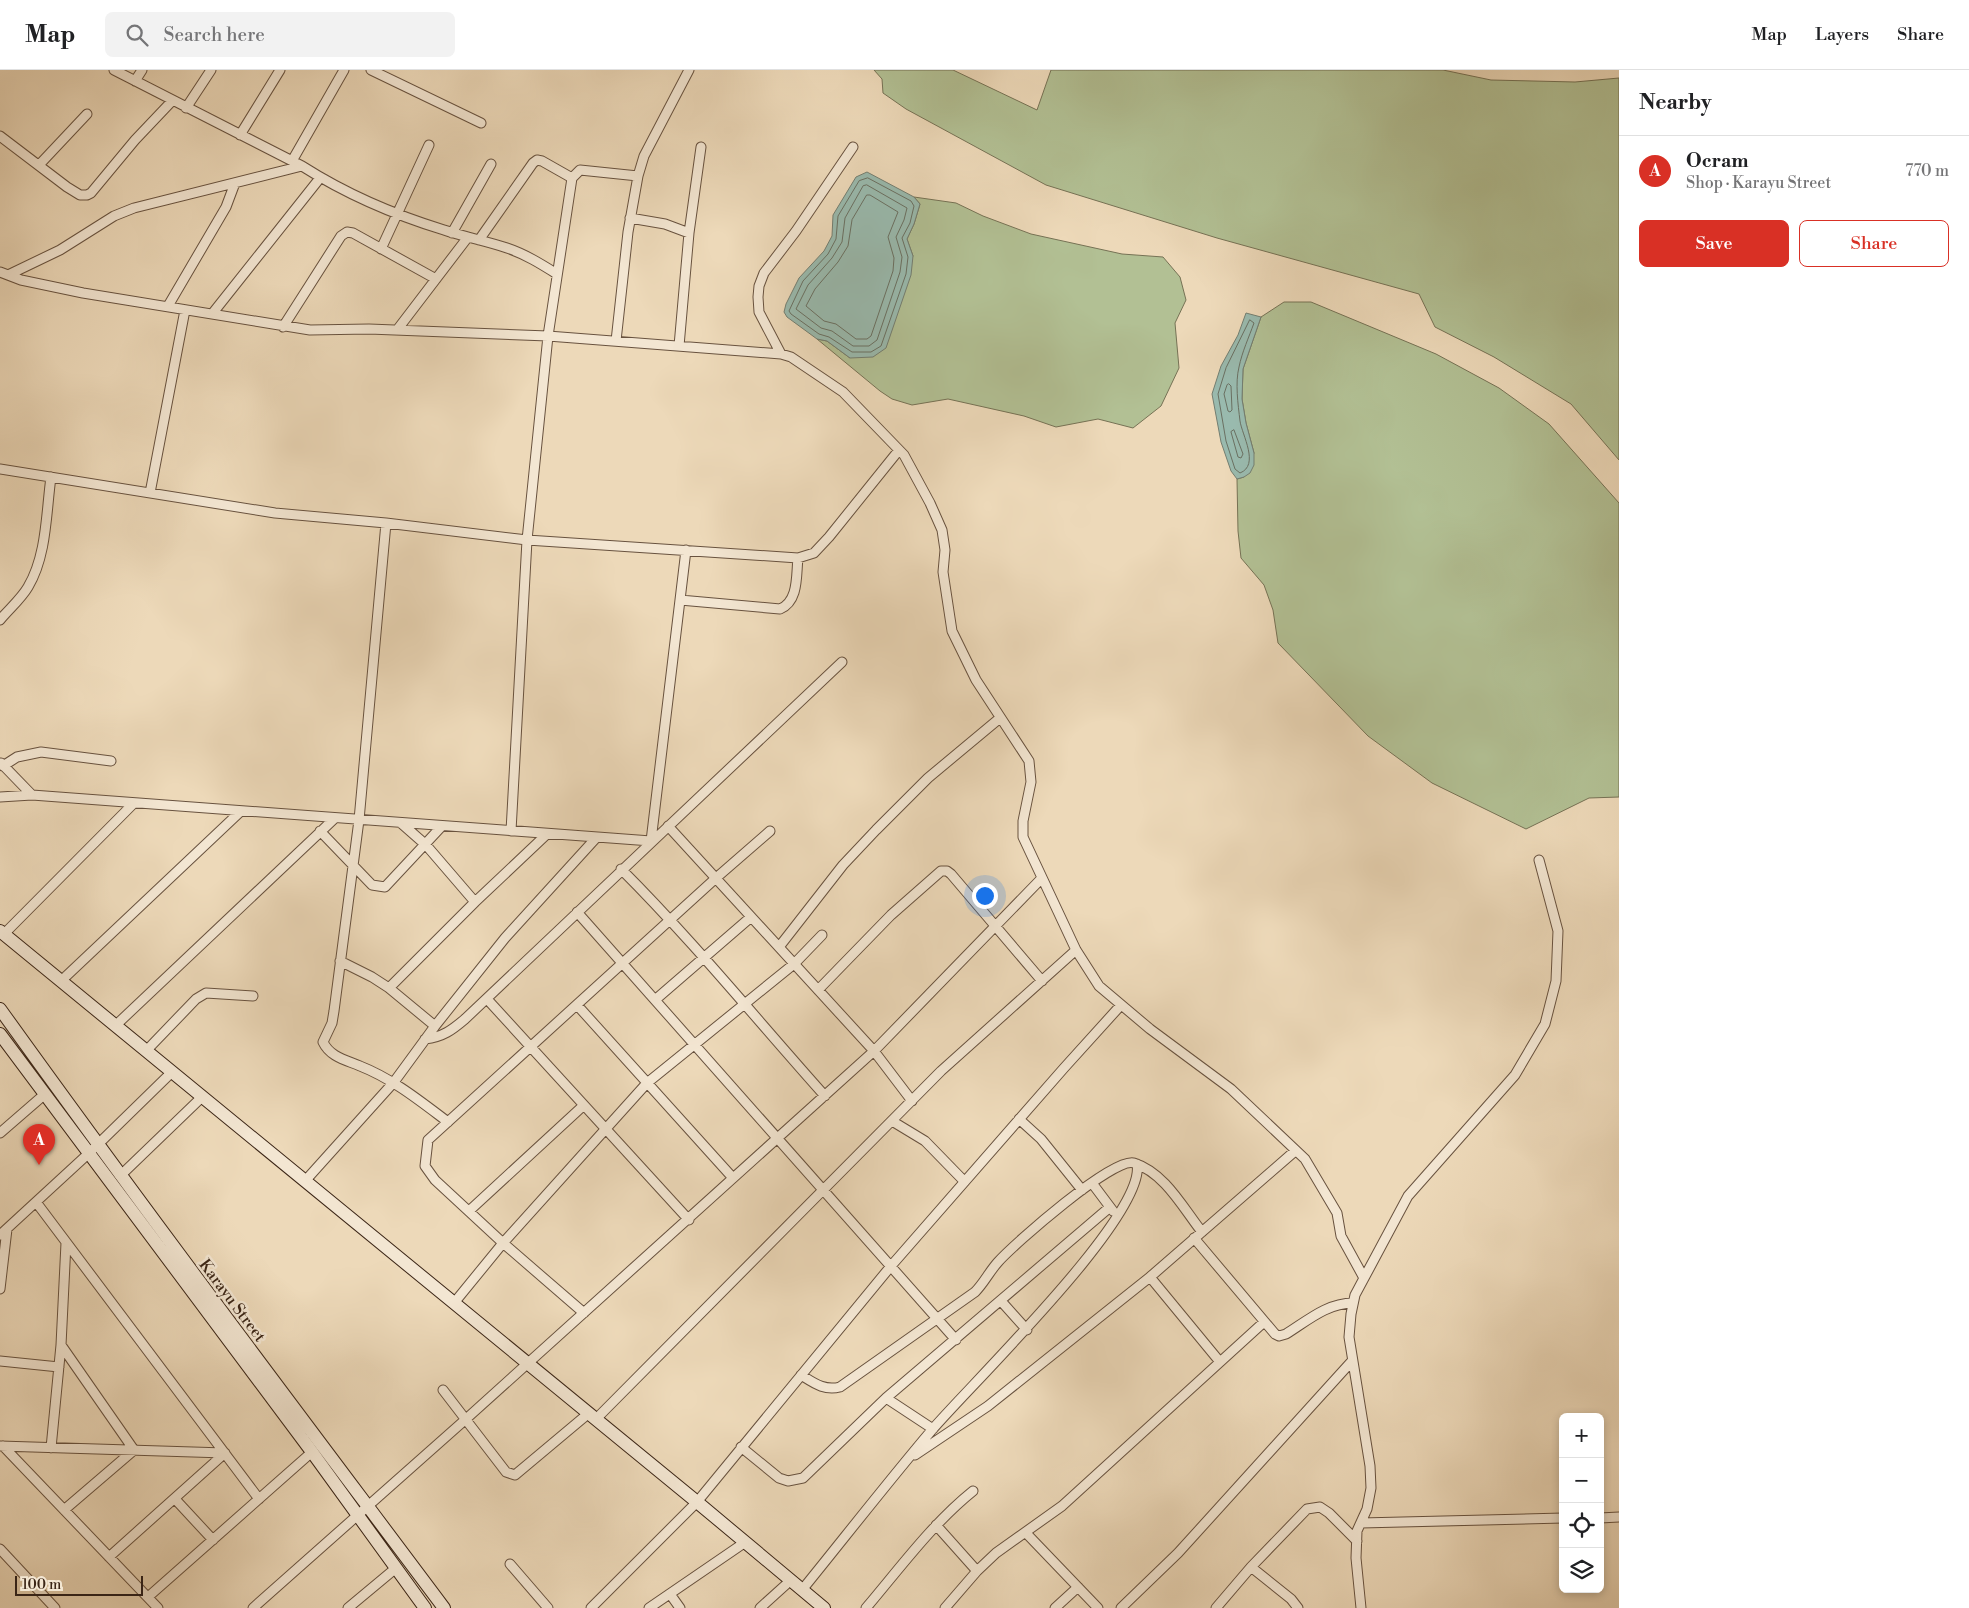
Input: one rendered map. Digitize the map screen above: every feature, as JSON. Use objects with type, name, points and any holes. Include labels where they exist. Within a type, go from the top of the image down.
[{"type":"main road","points":[[2,933],[824,1608]]},
{"type":"main road","name":"Karayu Street","points":[[0,1009],[120,1176],[366,1507],[444,1608]]},
{"type":"main road","name":"Karayu Street","points":[[0,1034],[312,1452],[425,1608]]},
{"type":"street","points":[[114,70],[302,166],[320,178],[372,203],[452,233],[507,248],[526,256],[557,274]]},
{"type":"street","points":[[135,81],[142,70]]},
{"type":"street","points":[[186,108],[211,70]]},
{"type":"street","points":[[240,135],[280,70]]},
{"type":"street","points":[[292,161],[344,70]]},
{"type":"street","points":[[370,70],[481,123]]},
{"type":"street","points":[[616,341],[630,218],[638,176],[644,156],[689,70]]},
{"type":"street","points":[[0,136],[80,195],[87,195],[91,194],[135,140],[172,101]]},
{"type":"street","points":[[39,166],[87,114]]},
{"type":"street","points":[[381,249],[429,145]]},
{"type":"street","points":[[679,346],[701,147]]},
{"type":"street","points":[[781,354],[759,312],[759,286],[764,273],[774,262],[852,147]]},
{"type":"street","points":[[479,240],[537,160],[572,178]]},
{"type":"street","points":[[452,233],[491,164]]},
{"type":"street","points":[[4,274],[60,250],[114,216],[134,208],[302,166]]},
{"type":"street","points":[[511,831],[526,540],[548,336],[572,178],[580,170],[638,176]]},
{"type":"street","points":[[212,314],[320,178]]},
{"type":"street","points":[[168,306],[226,207],[235,183]]},
{"type":"street","points":[[630,218],[665,224],[690,233]]},
{"type":"street","points":[[283,327],[341,236],[347,232],[353,233],[436,279]]},
{"type":"street","points":[[397,330],[468,237]]},
{"type":"street","points":[[4,274],[20,280],[83,293],[310,330],[397,330],[548,336],[781,354],[791,357],[843,392],[904,454],[942,530],[945,550],[943,572],[952,631],[976,680],[1029,761],[1031,782],[1023,822],[1023,837],[1076,950],[1099,986],[1150,1029],[1231,1090],[1305,1159],[1337,1213],[1341,1236],[1364,1278]]},
{"type":"street","points":[[150,493],[185,310]]},
{"type":"street","points":[[0,469],[275,513],[386,523],[526,540],[798,558],[814,553],[829,538],[899,450]]},
{"type":"street","points":[[0,620],[27,588],[38,567],[42,550],[51,477]]},
{"type":"street","points":[[386,523],[359,820],[332,1023],[323,1042],[326,1050],[335,1056],[394,1082],[448,1122]]},
{"type":"street","points":[[651,841],[686,550]]},
{"type":"street","points":[[680,600],[780,609],[790,602],[794,595],[798,558]]},
{"type":"street","points":[[426,1039],[451,1032],[842,662]]},
{"type":"street","points":[[779,947],[843,865],[876,830],[928,778],[1000,718]]},
{"type":"street","points":[[32,795],[2,764],[17,757],[41,752],[111,761]]},
{"type":"street","points":[[0,797],[32,795],[651,841]]},
{"type":"street","points":[[2,933],[134,803]]},
{"type":"street","points":[[61,981],[241,811]]},
{"type":"street","points":[[116,1026],[335,818]]},
{"type":"street","points":[[401,823],[426,845],[475,902]]},
{"type":"street","points":[[320,831],[372,885],[385,887],[442,826]]},
{"type":"street","points":[[668,826],[874,1052],[912,1101]]},
{"type":"street","points":[[584,1313],[503,1243],[435,1180],[425,1166],[428,1140],[770,831]]},
{"type":"street","points":[[390,988],[475,902],[547,834]]},
{"type":"street","points":[[305,1181],[394,1082],[435,1026],[505,938],[596,838]]},
{"type":"street","points":[[1358,1606],[1357,1531],[1367,1508],[1371,1488],[1370,1466],[1349,1337],[1353,1303],[1364,1278],[1408,1196],[1515,1075],[1545,1024],[1556,981],[1558,931],[1539,860]]},
{"type":"street","points":[[622,870],[671,919],[744,1006],[825,1096]]},
{"type":"street","points":[[818,990],[891,915],[941,871],[947,871],[951,874],[1042,981]]},
{"type":"street","points":[[252,1608],[528,1364],[874,1052],[1042,878]]},
{"type":"street","points":[[577,912],[695,1044],[822,1191],[956,1340]]},
{"type":"street","points":[[655,1000],[751,917]]},
{"type":"street","points":[[454,1303],[503,1243],[648,1083],[794,964],[822,936]]},
{"type":"street","points":[[443,1390],[506,1472],[515,1475],[592,1416],[822,1191],[941,1071],[1076,950]]},
{"type":"street","points":[[340,961],[390,988],[435,1026]]},
{"type":"street","points":[[146,1051],[196,999],[206,993],[253,996]]},
{"type":"street","points":[[487,998],[689,1220]]},
{"type":"street","points":[[577,1005],[733,1178]]},
{"type":"street","points":[[591,1608],[697,1502],[891,1266],[1121,1005]]},
{"type":"street","points":[[0,1289],[3,1232],[98,1145],[172,1072]]},
{"type":"street","points":[[0,1133],[45,1094]]},
{"type":"street","points":[[120,1176],[202,1097]]},
{"type":"street","points":[[469,1212],[584,1105]]},
{"type":"street","points":[[1019,1119],[1041,1139],[1082,1190]]},
{"type":"street","points":[[892,1121],[925,1141],[964,1181]]},
{"type":"street","points":[[907,1460],[988,1406],[1150,1277],[1295,1151]]},
{"type":"street","points":[[801,1375],[825,1388],[840,1387],[975,1292],[982,1286],[998,1262],[1050,1215],[1092,1182],[1124,1163],[1132,1162],[1153,1173],[1169,1188],[1202,1232]]},
{"type":"street","points":[[802,1590],[932,1429],[1027,1330],[1072,1276],[1117,1217],[1136,1181],[1137,1164]]},
{"type":"street","points":[[1092,1182],[1117,1217]]},
{"type":"street","points":[[36,1202],[259,1499]]},
{"type":"street","points":[[741,1447],[779,1478],[788,1481],[803,1478],[886,1398],[1110,1207]]},
{"type":"street","points":[[1194,1238],[1264,1322],[1279,1336],[1286,1334],[1324,1309],[1343,1303],[1353,1303]]},
{"type":"street","points":[[51,1448],[61,1345],[66,1243]]},
{"type":"street","points":[[1150,1277],[1220,1362]]},
{"type":"street","points":[[1001,1301],[1027,1330]]},
{"type":"street","points":[[945,1608],[977,1571],[996,1553],[1062,1506],[1264,1322]]},
{"type":"street","points":[[61,1345],[134,1450]]},
{"type":"street","points":[[0,1361],[59,1367]]},
{"type":"street","points":[[1121,1608],[1178,1553],[1352,1361]]},
{"type":"street","points":[[886,1398],[932,1429]]},
{"type":"street","points":[[1,1446],[226,1453]]},
{"type":"street","points":[[1,1446],[158,1608]]},
{"type":"street","points":[[64,1510],[134,1450]]},
{"type":"street","points":[[148,1597],[312,1452]]},
{"type":"street","points":[[109,1557],[226,1453]]},
{"type":"street","points":[[866,1608],[936,1525],[973,1491]]},
{"type":"street","points":[[175,1499],[213,1540]]},
{"type":"street","points":[[1216,1608],[1251,1567],[1307,1509],[1320,1507],[1329,1513],[1357,1541]]},
{"type":"street","points":[[1604,1518],[1619,1517]]},
{"type":"street","points":[[1361,1523],[1559,1518]]},
{"type":"street","points":[[936,1525],[977,1571]]},
{"type":"street","points":[[1026,1533],[1098,1608]]},
{"type":"street","points":[[649,1608],[744,1543]]},
{"type":"street","points":[[0,1549],[55,1608]]},
{"type":"street","points":[[510,1564],[548,1608]]},
{"type":"street","points":[[1251,1567],[1291,1599],[1298,1608]]},
{"type":"street","points":[[348,1608],[396,1568]]},
{"type":"street","points":[[760,1608],[791,1580]]},
{"type":"street","points":[[1055,1608],[1078,1587]]},
{"type":"street","points":[[670,1594],[680,1608]]},
{"type":"green space","points":[[874,70],[953,70],[1037,110],[1051,70],[1443,70],[1491,80],[1575,82],[1619,78],[1619,460],[1571,404],[1494,357],[1435,327],[1419,294],[1217,238],[1046,185],[906,109],[883,93],[882,79]]},
{"type":"green space","points":[[914,197],[956,203],[983,216],[1031,234],[1122,254],[1163,257],[1180,277],[1186,300],[1175,323],[1179,368],[1161,406],[1133,428],[1098,419],[1056,427],[1024,416],[948,399],[912,405],[892,399],[880,391],[817,339],[827,341],[850,358],[913,256],[907,239],[920,204]]},
{"type":"green space","points":[[1284,302],[1311,302],[1436,354],[1499,388],[1549,424],[1619,503],[1619,797],[1589,798],[1526,829],[1432,783],[1368,736],[1278,643],[1273,610],[1264,585],[1241,558],[1238,531],[1237,479],[1244,477],[1254,453],[1242,399],[1243,369],[1261,317]]},
{"type":"water","points":[[867,172],[914,197],[920,204],[907,239],[913,256],[911,275],[886,348],[873,357],[850,358],[827,341],[817,339],[787,317],[784,312],[799,278],[824,251],[832,236],[833,215],[856,177]]},
{"type":"water","points":[[1246,313],[1261,317],[1243,369],[1242,399],[1254,453],[1254,465],[1250,473],[1237,479],[1231,471],[1221,442],[1212,394],[1221,366],[1238,335]]},
{"type":"place","name":"Ocram","points":[[39,1165]]}]
